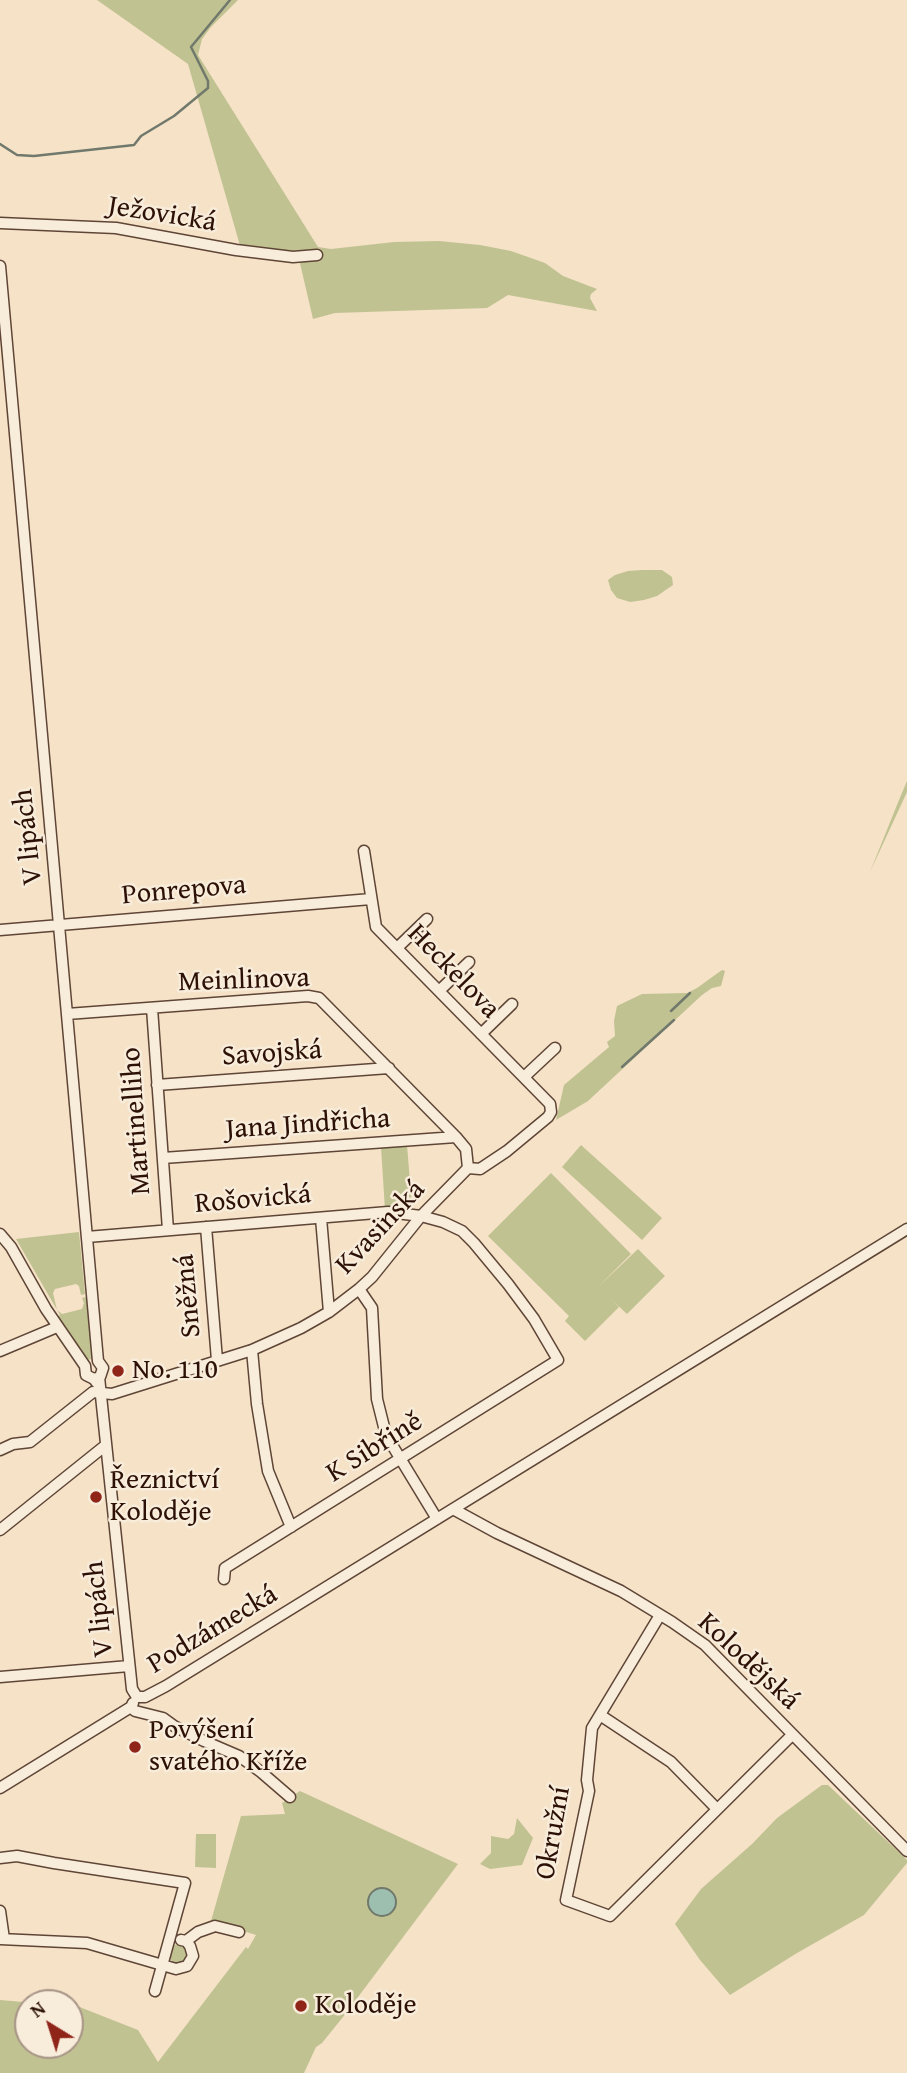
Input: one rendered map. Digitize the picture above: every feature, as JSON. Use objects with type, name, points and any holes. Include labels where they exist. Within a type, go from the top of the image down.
[{"type":"street","name":"Ježovická","points":[[0,223],[116,228],[236,250],[293,257],[317,255]]},
{"type":"street","name":"V lipách","points":[[0,266],[98,1362]]},
{"type":"street","name":"Heckelova","points":[[364,851],[376,926],[550,1104]]},
{"type":"street","name":"Ponrepova","points":[[0,930],[371,899]]},
{"type":"street","points":[[397,948],[427,919]]},
{"type":"street","points":[[439,991],[469,962]]},
{"type":"street","name":"Meinlinova","points":[[67,1014],[315,996],[323,1000],[456,1136],[466,1149],[468,1168]]},
{"type":"street","points":[[481,1034],[512,1004]]},
{"type":"street","name":"Martinelliho","points":[[152,1008],[168,1230]]},
{"type":"street","points":[[524,1077],[555,1048]]},
{"type":"street","name":"Savojská","points":[[158,1085],[389,1068]]},
{"type":"street","name":"Kvasinská","points":[[0,1450],[13,1444],[30,1442],[93,1392],[112,1394],[252,1350],[329,1312],[359,1289],[421,1216],[468,1168],[480,1169],[507,1151],[548,1117],[551,1112],[550,1104]]},
{"type":"street","name":"Jana Jindřicha","points":[[163,1158],[456,1136]]},
{"type":"street","name":"Rošovická","points":[[87,1237],[392,1212],[421,1216],[463,1231],[534,1319],[558,1360]]},
{"type":"street","points":[[321,1218],[329,1312]]},
{"type":"street","name":"Sněžná","points":[[206,1227],[217,1360]]},
{"type":"street","name":"Podzámecká","points":[[0,1788],[131,1707],[137,1697],[145,1697],[166,1686],[907,1229]]},
{"type":"street","points":[[2,1238],[57,1327],[85,1366],[86,1374],[97,1378],[102,1374],[103,1368],[98,1362],[90,1361],[85,1366]]},
{"type":"street","points":[[359,1289],[372,1308],[377,1399],[386,1435],[437,1519]]},
{"type":"street","points":[[0,1351],[57,1327]]},
{"type":"street","points":[[252,1350],[257,1404],[268,1471],[291,1527]]},
{"type":"street","name":"K Sibřině","points":[[224,1579],[225,1569],[558,1360]]},
{"type":"street","name":"V lipách","points":[[97,1378],[101,1391],[131,1689],[137,1697]]},
{"type":"street","points":[[0,1530],[106,1445]]},
{"type":"street","name":"Kolodějská","points":[[453,1509],[621,1591],[705,1645],[907,1851]]},
{"type":"street","name":"Okružní","points":[[660,1615],[592,1728],[587,1780],[589,1791],[566,1900],[610,1916],[792,1735]]},
{"type":"street","points":[[0,1677],[129,1665]]},
{"type":"street","points":[[131,1707],[144,1714],[163,1718],[174,1726],[239,1756],[290,1797]]},
{"type":"street","points":[[600,1715],[671,1762],[718,1809]]},
{"type":"street","points":[[0,1858],[17,1856],[186,1883],[155,1991]]},
{"type":"street","points":[[0,1911],[2,1939],[87,1943],[162,1966],[182,1969],[191,1962],[192,1951],[186,1941]]},
{"type":"street","points":[[170,1941],[186,1941],[198,1932],[215,1926],[239,1933]]},
{"type":"green space","points":[[97,0],[238,0],[202,39],[198,55],[318,247],[331,249],[394,242],[439,241],[511,251],[545,263],[563,276],[597,289],[590,298],[597,311],[508,295],[487,308],[335,313],[313,319],[299,259],[241,249],[188,64]]},
{"type":"green space","points":[[662,570],[672,577],[673,585],[657,596],[644,600],[630,602],[617,598],[608,580],[628,571]]},
{"type":"green space","points":[[907,781],[907,792],[870,872],[899,800]]},
{"type":"green space","points":[[722,970],[725,971],[721,986],[702,995],[588,1101],[556,1120],[564,1085],[609,1047],[607,1042],[615,1036],[617,1006],[642,994],[687,993]]},
{"type":"green space","points":[[407,1145],[412,1206],[385,1210],[381,1147]]},
{"type":"green space","points":[[581,1145],[662,1218],[642,1240],[562,1167]]},
{"type":"green space","points":[[551,1173],[631,1254],[598,1287],[638,1249],[665,1276],[627,1314],[611,1299],[619,1307],[585,1341],[565,1321],[569,1316],[488,1236]]},
{"type":"green space","points":[[79,1232],[85,1294],[81,1295],[76,1284],[55,1289],[53,1293],[57,1310],[16,1239]]},
{"type":"green space","points":[[87,1297],[92,1359],[87,1360],[57,1317],[60,1315],[57,1310],[62,1314],[82,1309],[82,1298]]},
{"type":"green space","points":[[822,1785],[828,1785],[907,1860],[907,1863],[864,1915],[730,1995],[700,1960],[675,1924],[701,1889],[777,1818]]},
{"type":"green space","points":[[300,1791],[458,1864],[343,2017],[316,2047],[304,2073],[0,2073],[0,2000],[14,2001],[14,2059],[84,2059],[84,2009],[138,2030],[158,2062],[246,1947],[248,1949],[256,1935],[211,1921],[241,1816],[285,1814],[282,1803]]},
{"type":"green space","points":[[517,1818],[533,1838],[522,1865],[490,1869],[480,1864],[491,1853],[491,1836],[508,1839],[514,1834]]},
{"type":"green space","points":[[196,1834],[216,1834],[216,1868],[195,1867]]},
{"type":"green space","points":[[179,1944],[186,1947],[189,1954],[186,1961],[179,1964],[172,1961],[169,1954],[172,1947]]},
{"type":"shaded area","points":[[382,1888],[392,1892],[396,1902],[392,1912],[382,1916],[372,1912],[368,1902],[372,1892]]},
{"type":"waterway","points":[[0,144],[17,155],[34,156],[134,145],[141,136],[174,116],[208,88],[208,81],[191,47],[230,0]]},
{"type":"waterway","points":[[671,1011],[690,993]]},
{"type":"waterway","points":[[622,1067],[674,1020]]},
{"type":"place","name":"No. 110","points":[[118,1371]]},
{"type":"place","name":"Řeznictví Koloděje","points":[[96,1497]]},
{"type":"place","name":"Povýšení svatého Kříže","points":[[135,1747]]},
{"type":"place","name":"Koloděje","points":[[301,2006]]}]
